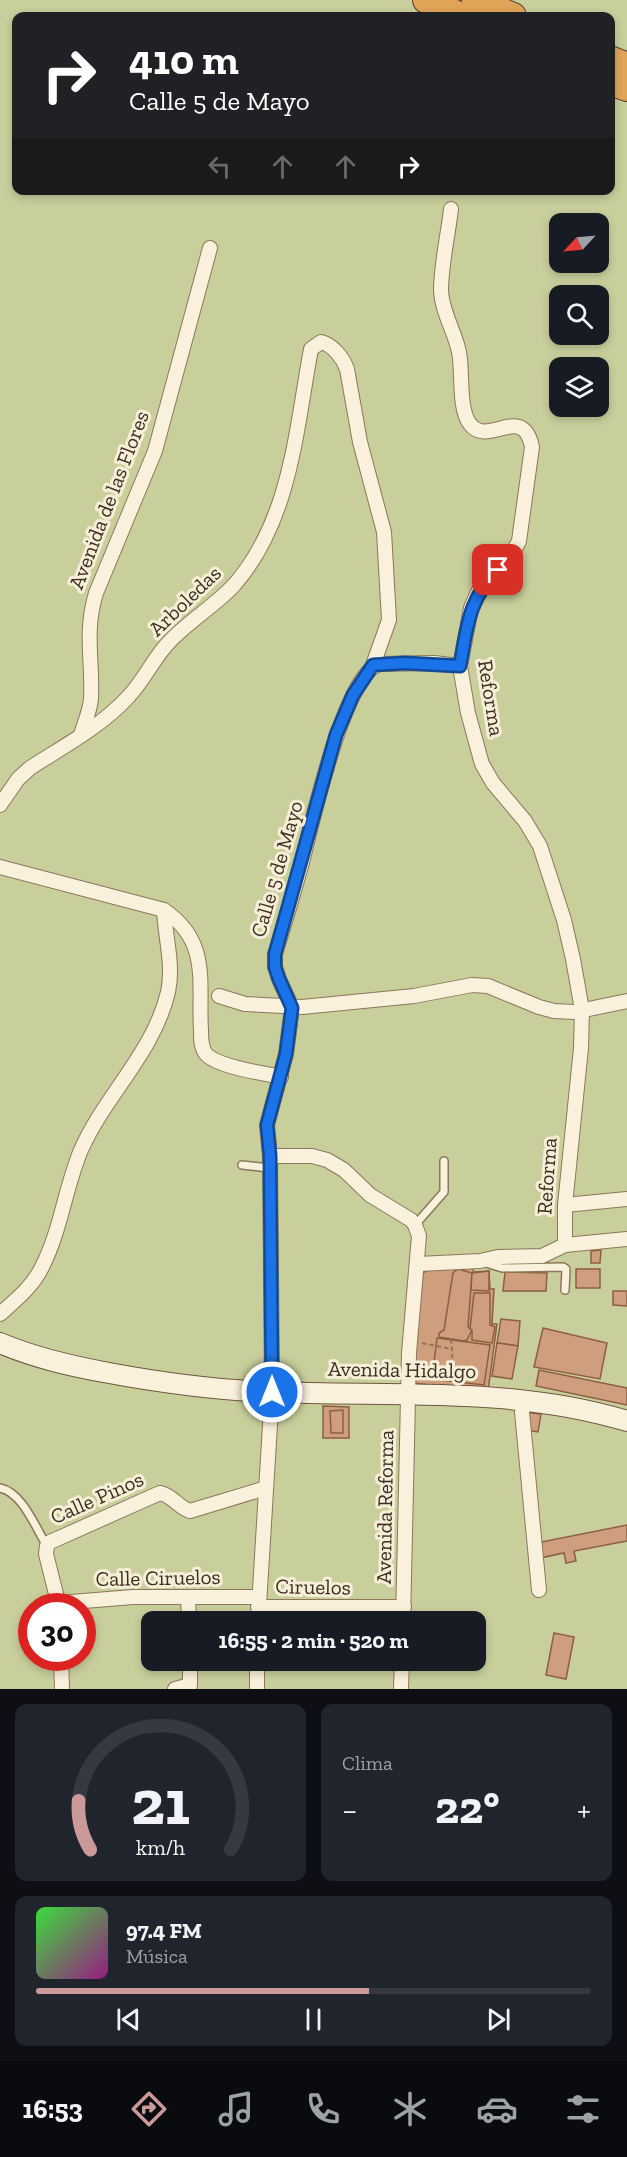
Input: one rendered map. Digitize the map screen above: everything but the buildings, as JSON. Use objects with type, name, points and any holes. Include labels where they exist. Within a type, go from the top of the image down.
[{"type":"highway","points":[[426,0],[451,12]]},
{"type":"highway","points":[[475,0],[504,12]]},
{"type":"main road","name":"Avenida Hidalgo","points":[[0,1343],[28,1355],[167,1384],[272,1392],[408,1393],[524,1399],[627,1421]]},
{"type":"street","name":"Reforma","points":[[451,209],[441,292],[459,352],[465,414],[470,424],[477,430],[487,432],[516,426],[524,429],[530,436],[532,447],[519,541],[509,560],[478,592],[471,608],[460,666],[468,713],[482,764],[493,783],[525,821],[540,846],[564,920],[582,1010],[565,1205],[565,1245]]},
{"type":"street","name":"Avenida de las Flores","points":[[81,735],[91,701],[88,634],[90,610],[155,451],[210,248]]},
{"type":"street","name":"Arboledas","points":[[81,735],[113,712],[131,694],[169,642],[233,586],[265,541],[276,515],[287,476],[311,349],[321,342],[326,343],[344,360],[347,369],[362,450],[384,532],[389,620],[373,665]]},
{"type":"street","points":[[373,665],[424,663],[460,666]]},
{"type":"street","name":"Calle 5 de Mayo","points":[[292,1008],[275,967],[275,954],[336,735],[353,695],[373,665]]},
{"type":"street","points":[[0,805],[18,778],[81,735]]},
{"type":"street","points":[[0,867],[164,910],[183,926],[195,946],[201,964],[201,1041],[207,1054],[221,1062],[281,1077]]},
{"type":"street","points":[[0,1314],[25,1292],[42,1268],[55,1236],[81,1150],[116,1089],[147,1046],[159,1024],[169,990],[171,967],[164,910]]},
{"type":"street","points":[[219,996],[245,1004],[292,1008],[414,996],[472,985],[488,986],[554,1011],[582,1010],[627,1001]]},
{"type":"street","points":[[258,1611],[272,1392],[270,1162],[267,1125],[281,1077],[292,1008]]},
{"type":"street","points":[[270,1162],[312,1156],[327,1160],[344,1170],[370,1195],[415,1225]]},
{"type":"street","points":[[565,1205],[627,1199]]},
{"type":"street","name":"Avenida Reforma","points":[[404,1611],[410,1341],[419,1236],[415,1225]]},
{"type":"street","points":[[418,1264],[480,1261],[498,1257],[542,1256],[565,1245],[627,1239]]},
{"type":"street","points":[[524,1399],[522,1412],[538,1590]]},
{"type":"street","name":"Calle Pinos","points":[[47,1546],[50,1542],[152,1495],[166,1494],[183,1509],[190,1511],[266,1488]]},
{"type":"street","points":[[47,1546],[46,1554],[56,1593]]},
{"type":"street","name":"Calle Ciruelos","points":[[96,1601],[133,1597],[188,1597],[258,1602]]},
{"type":"street","points":[[188,1597],[189,1611]]},
{"type":"street","name":"Ciruelos","points":[[258,1602],[404,1607]]},
{"type":"street","points":[[61,1671],[62,1689]]},
{"type":"street","points":[[175,1689],[190,1685],[190,1671]]},
{"type":"street","points":[[257,1671],[257,1689]]},
{"type":"street","points":[[401,1689],[402,1671]]},
{"type":"lane","points":[[415,1225],[444,1192],[444,1161]]},
{"type":"lane","points":[[242,1165],[270,1162]]},
{"type":"lane","points":[[480,1261],[502,1268],[563,1267],[566,1269],[565,1290]]},
{"type":"lane","points":[[0,1488],[7,1489],[17,1496],[47,1546]]},
{"type":"path","points":[[451,1339],[455,1385]]},
{"type":"path","points":[[410,1341],[451,1348]]},
{"type":"green space","points":[[0,0],[627,0],[627,1689],[0,1689]]},
{"type":"route","points":[[272,1392],[272,1247],[267,1125],[286,1054],[292,1008],[275,967],[275,954],[336,735],[353,695],[373,665],[434,663],[460,666],[471,608],[478,592],[498,570]]}]
